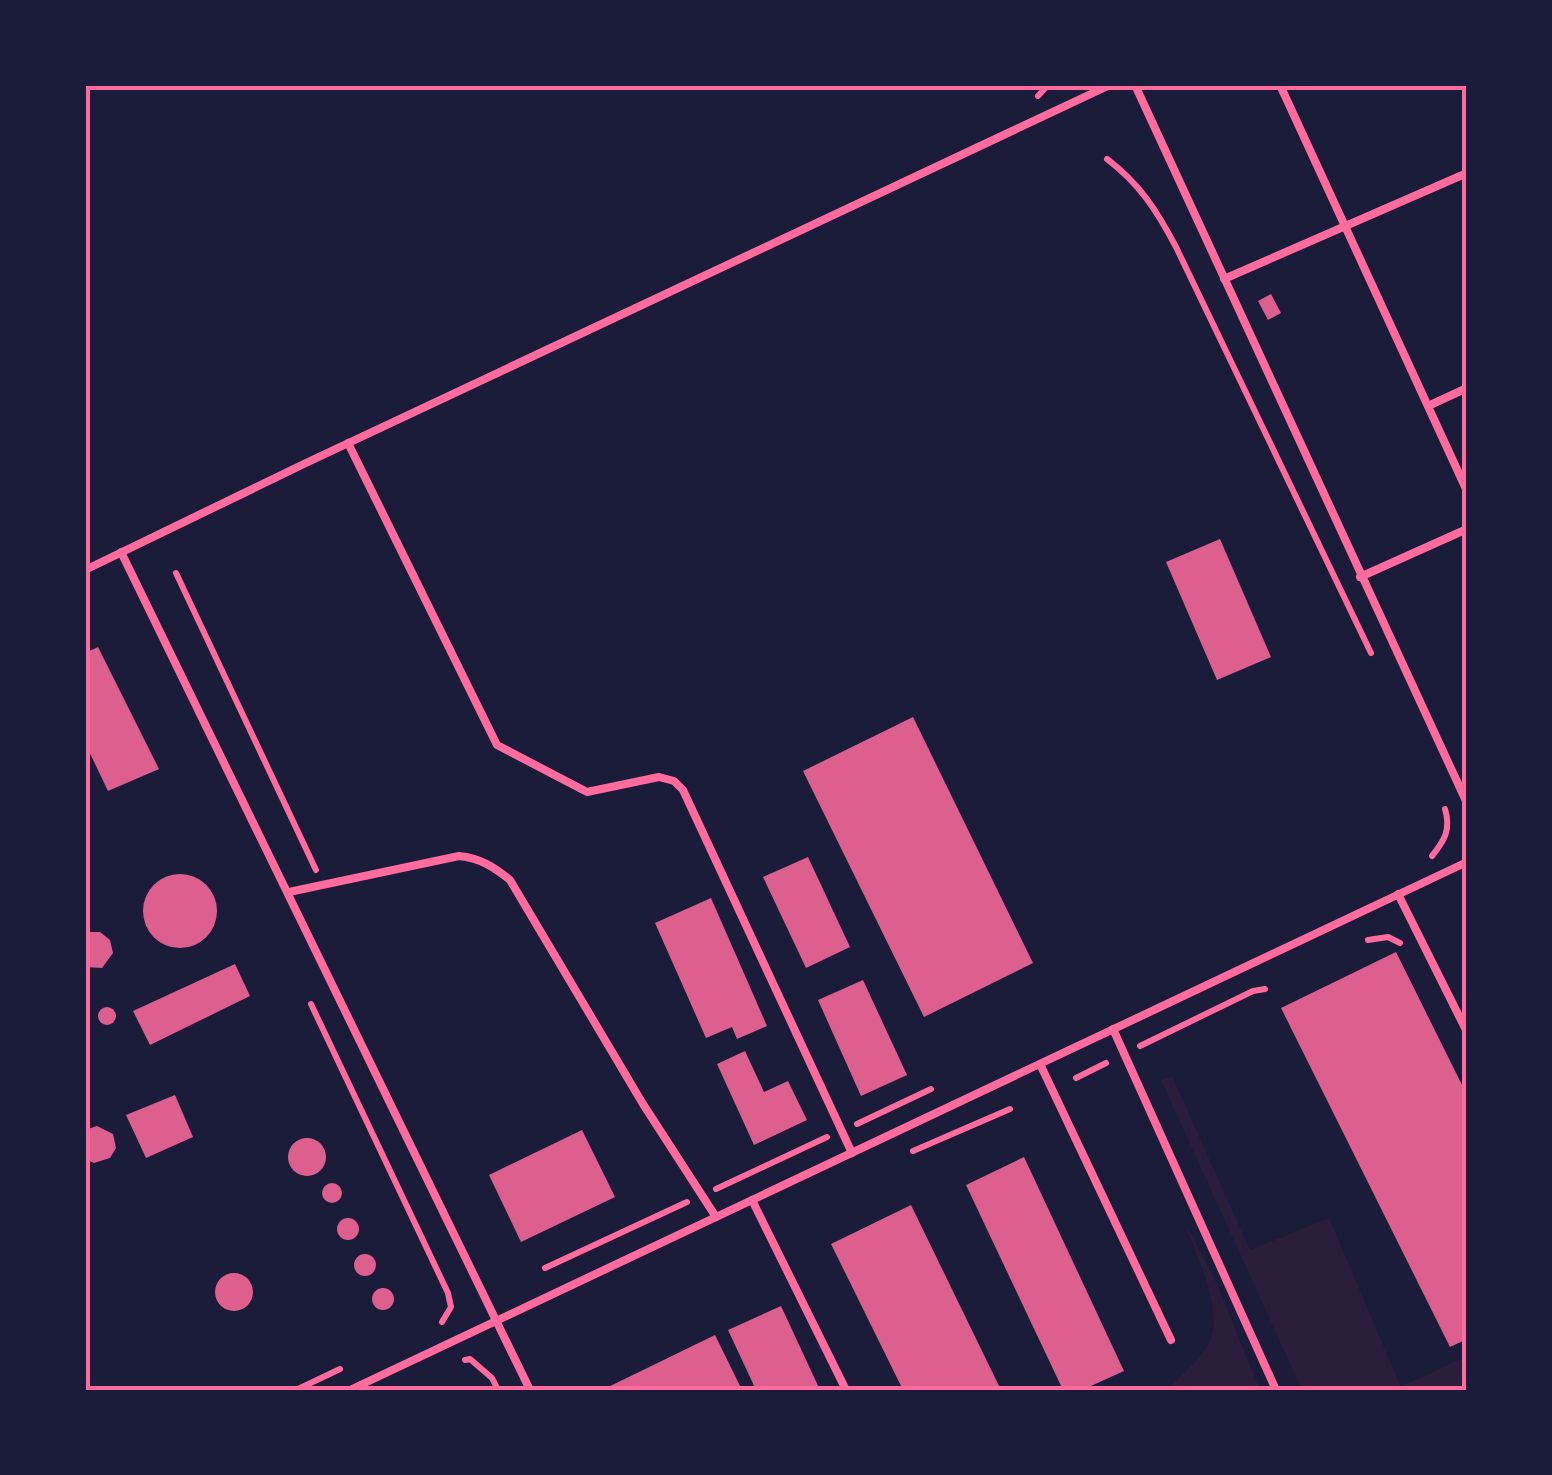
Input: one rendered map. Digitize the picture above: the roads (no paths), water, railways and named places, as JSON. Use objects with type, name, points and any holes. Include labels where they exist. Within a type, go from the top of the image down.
[{"type":"lane","points":[[85,570],[1110,85]]},
{"type":"lane","points":[[1136,85],[1467,804]]},
{"type":"lane","points":[[1280,85],[1467,491]]},
{"type":"lane","points":[[1224,279],[1467,172]]},
{"type":"lane","points":[[1428,406],[1467,388]]},
{"type":"lane","points":[[348,443],[497,746],[587,792],[659,777],[674,781],[683,790],[852,1152]]},
{"type":"lane","points":[[1360,576],[1467,529]]},
{"type":"lane","points":[[121,552],[530,1390]]},
{"type":"lane","points":[[288,892],[459,856],[492,865],[510,880],[643,1104],[716,1217]]},
{"type":"lane","points":[[350,1390],[1467,862]]},
{"type":"lane","points":[[1398,894],[1467,1032]]},
{"type":"lane","points":[[1113,1030],[1276,1390]]},
{"type":"lane","points":[[1040,1064],[1171,1340]]},
{"type":"lane","points":[[752,1200],[846,1390]]}]
